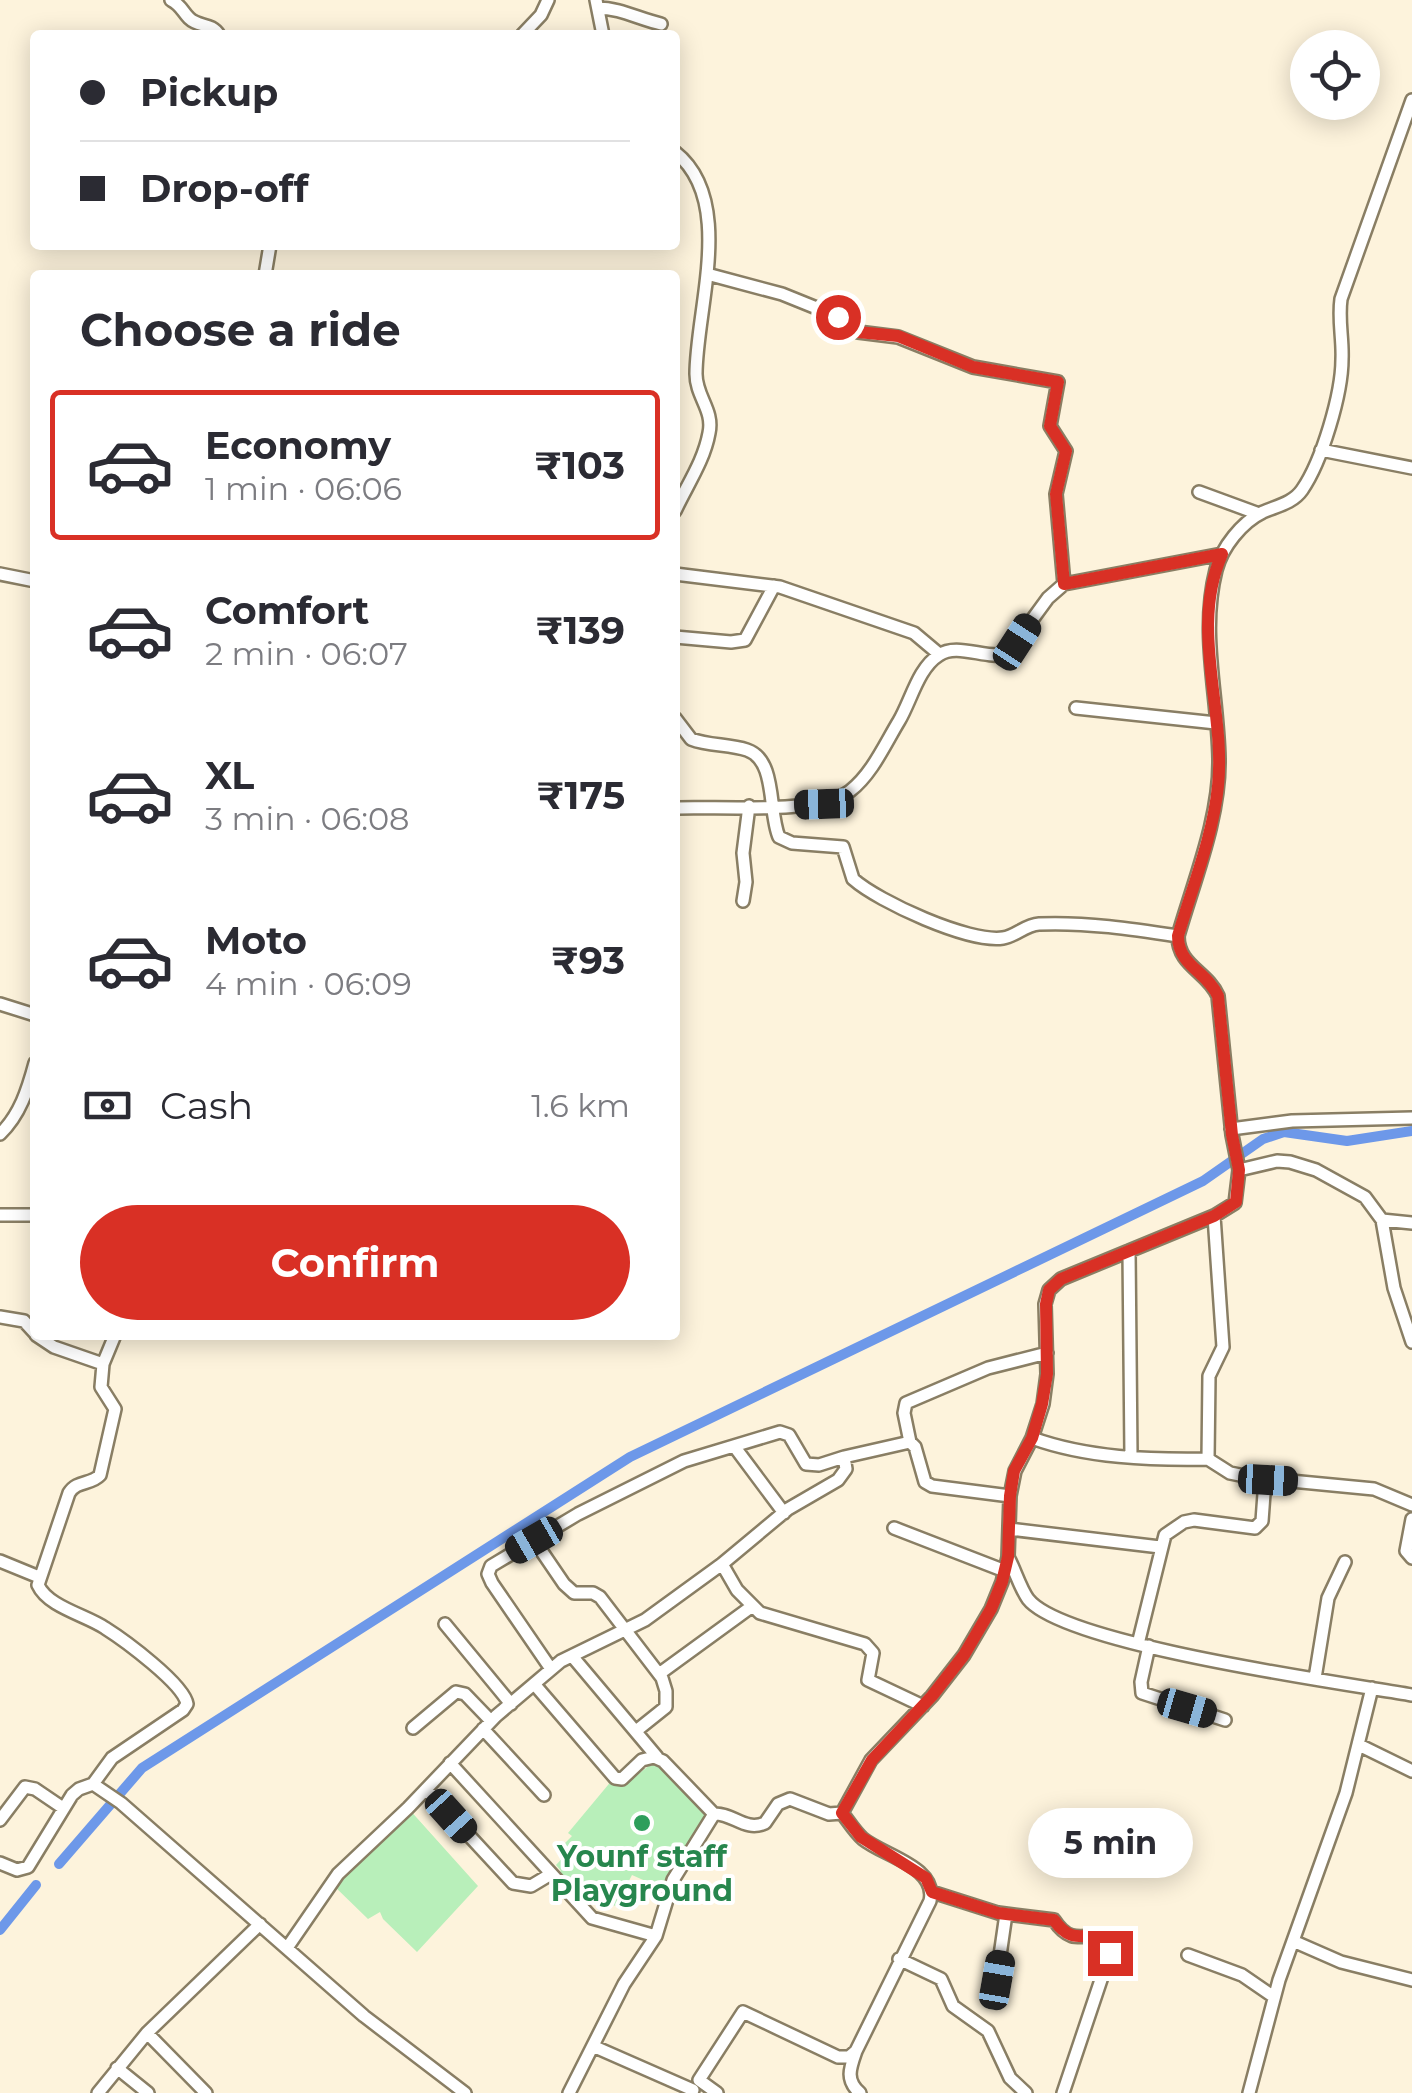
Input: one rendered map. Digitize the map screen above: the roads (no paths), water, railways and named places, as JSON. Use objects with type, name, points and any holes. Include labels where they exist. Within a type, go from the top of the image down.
[{"type":"street","points":[[171,0],[194,22],[215,30]]},
{"type":"street","points":[[527,30],[548,0]]},
{"type":"street","points":[[602,30],[597,4],[661,24]]},
{"type":"street","points":[[842,1813],[872,1760],[964,1655],[991,1609],[1007,1564],[1010,1496],[1020,1458],[1032,1438],[1042,1404],[1049,1290],[1061,1279],[1214,1216],[1236,1202],[1238,1166],[1218,996],[1208,980],[1181,958],[1178,936],[1218,786],[1208,624],[1216,573],[1222,554],[1239,531],[1259,514],[1299,494],[1321,450],[1342,366],[1342,299],[1412,100]]},
{"type":"street","points":[[680,158],[696,176],[703,194],[708,238],[696,387],[709,412],[710,426],[704,451],[680,501]]},
{"type":"street","points":[[707,274],[768,290],[834,315],[854,330],[898,336],[973,367],[1058,382],[1050,426],[1066,451],[1056,494],[1064,584]]},
{"type":"street","points":[[1321,450],[1412,468]]},
{"type":"street","points":[[1200,492],[1259,514]]},
{"type":"street","points":[[680,808],[824,804],[853,789],[872,765],[922,676],[940,654],[1007,654],[1048,598],[1064,584],[1222,554]]},
{"type":"street","points":[[0,574],[30,581]]},
{"type":"street","points":[[680,575],[774,586],[914,633],[940,654]]},
{"type":"street","points":[[680,637],[746,640],[774,586]]},
{"type":"street","points":[[1076,708],[1216,723]]},
{"type":"street","points":[[680,726],[696,741],[743,748],[760,757],[779,837],[792,843],[844,846],[854,879],[918,917],[990,938],[1006,938],[1036,924],[1111,925],[1178,936]]},
{"type":"street","points":[[743,901],[743,852],[749,806]]},
{"type":"street","points":[[0,1004],[30,1013]]},
{"type":"street","points":[[0,1134],[24,1100],[30,1080]]},
{"type":"street","points":[[1232,1132],[1292,1121],[1412,1118]]},
{"type":"street","points":[[1238,1166],[1290,1162],[1316,1170],[1365,1197],[1382,1220],[1394,1288],[1412,1339]]},
{"type":"street","points":[[0,1214],[30,1215]]},
{"type":"street","points":[[1208,1459],[1208,1376],[1223,1347],[1214,1216]]},
{"type":"street","points":[[1382,1220],[1412,1223]]},
{"type":"street","points":[[1129,1251],[1131,1456]]},
{"type":"street","points":[[0,1317],[24,1321],[30,1328]]},
{"type":"street","points":[[44,1340],[103,1364]]},
{"type":"street","points":[[97,1786],[112,1758],[184,1710],[186,1697],[105,1628],[47,1597],[38,1585],[69,1493],[78,1483],[96,1480],[105,1458],[115,1409],[101,1387],[103,1364],[113,1340]]},
{"type":"street","points":[[1010,1496],[925,1482],[910,1442],[904,1413],[906,1403],[988,1368],[1046,1353]]},
{"type":"street","points":[[552,1669],[492,1584],[488,1574],[492,1566],[578,1514],[684,1462],[780,1432],[788,1436],[806,1464],[819,1465],[910,1442]]},
{"type":"street","points":[[1032,1438],[1075,1450],[1208,1459],[1230,1472],[1265,1480],[1374,1488],[1412,1505]]},
{"type":"street","points":[[734,1446],[784,1513]]},
{"type":"street","points":[[287,1948],[338,1874],[510,1704],[572,1656],[645,1620],[784,1513],[838,1480],[846,1470],[844,1457]]},
{"type":"street","points":[[1225,1720],[1142,1693],[1144,1645],[1160,1547],[1165,1535],[1188,1520],[1248,1528],[1260,1525],[1265,1480]]},
{"type":"street","points":[[1412,1519],[1406,1551],[1412,1558]]},
{"type":"street","points":[[894,1528],[1007,1564],[1028,1599],[1050,1616],[1084,1630],[1144,1645],[1412,1694]]},
{"type":"street","points":[[1009,1530],[1160,1547]]},
{"type":"street","points":[[534,1540],[564,1584],[579,1596],[596,1594],[659,1674],[666,1691],[666,1707],[636,1732]]},
{"type":"street","points":[[0,1561],[39,1577]]},
{"type":"street","points":[[1315,1678],[1328,1598],[1345,1562]]},
{"type":"street","points":[[722,1564],[737,1590],[770,1617],[865,1644],[872,1654],[868,1680],[923,1706]]},
{"type":"street","points":[[659,1674],[752,1606]]},
{"type":"street","points":[[445,1624],[510,1704]]},
{"type":"street","points":[[572,1656],[658,1757],[714,1814],[760,1826],[778,1804],[790,1799],[829,1814],[842,1813]]},
{"type":"street","points":[[535,1684],[615,1778],[622,1779],[649,1757],[658,1757]]},
{"type":"street","points":[[1249,2093],[1274,1997],[1328,1848],[1359,1746],[1372,1688]]},
{"type":"street","points":[[413,1728],[456,1692],[465,1694],[544,1795]]},
{"type":"street","points":[[1359,1746],[1412,1771]]},
{"type":"street","points":[[450,1763],[592,1918],[656,1936]]},
{"type":"street","points":[[0,1863],[17,1870],[28,1866],[79,1788],[97,1786],[121,1802],[364,2016],[464,2093]]},
{"type":"street","points":[[0,1820],[25,1787],[64,1808]]},
{"type":"street","points":[[426,1789],[513,1883],[530,1886],[551,1874]]},
{"type":"street","points":[[842,1813],[861,1837],[926,1878],[932,1892],[856,2051],[849,2074],[852,2086],[860,2093]]},
{"type":"street","points":[[569,2093],[624,1984],[656,1936],[673,1880],[714,1814]]},
{"type":"street","points":[[932,1892],[1006,1914],[1054,1920],[1062,1932],[1076,1938],[1104,1935],[1110,1940],[1110,1953],[1063,2093]]},
{"type":"street","points":[[995,1990],[1006,1914]]},
{"type":"street","points":[[98,2093],[147,2033],[260,1924]]},
{"type":"street","points":[[1293,1942],[1352,1966],[1412,1980]]},
{"type":"street","points":[[1188,1955],[1242,1976],[1274,1997]]},
{"type":"street","points":[[899,1958],[941,1979],[954,2006],[988,2032],[1010,2078],[1026,2093]]},
{"type":"street","points":[[694,2088],[743,2012],[838,2057],[849,2057],[856,2051]]},
{"type":"street","points":[[147,2033],[206,2093]]},
{"type":"street","points":[[595,2047],[694,2088],[717,2093]]},
{"type":"street","points":[[117,2068],[148,2093]]},
{"type":"waterway","points":[[59,1864],[142,1768],[630,1457],[1203,1181],[1263,1139],[1284,1132],[1347,1141],[1412,1131]]},
{"type":"waterway","points":[[0,1930],[36,1885]]},
{"type":"place","name":"Younf staff Playground","points":[[642,1823]]}]
